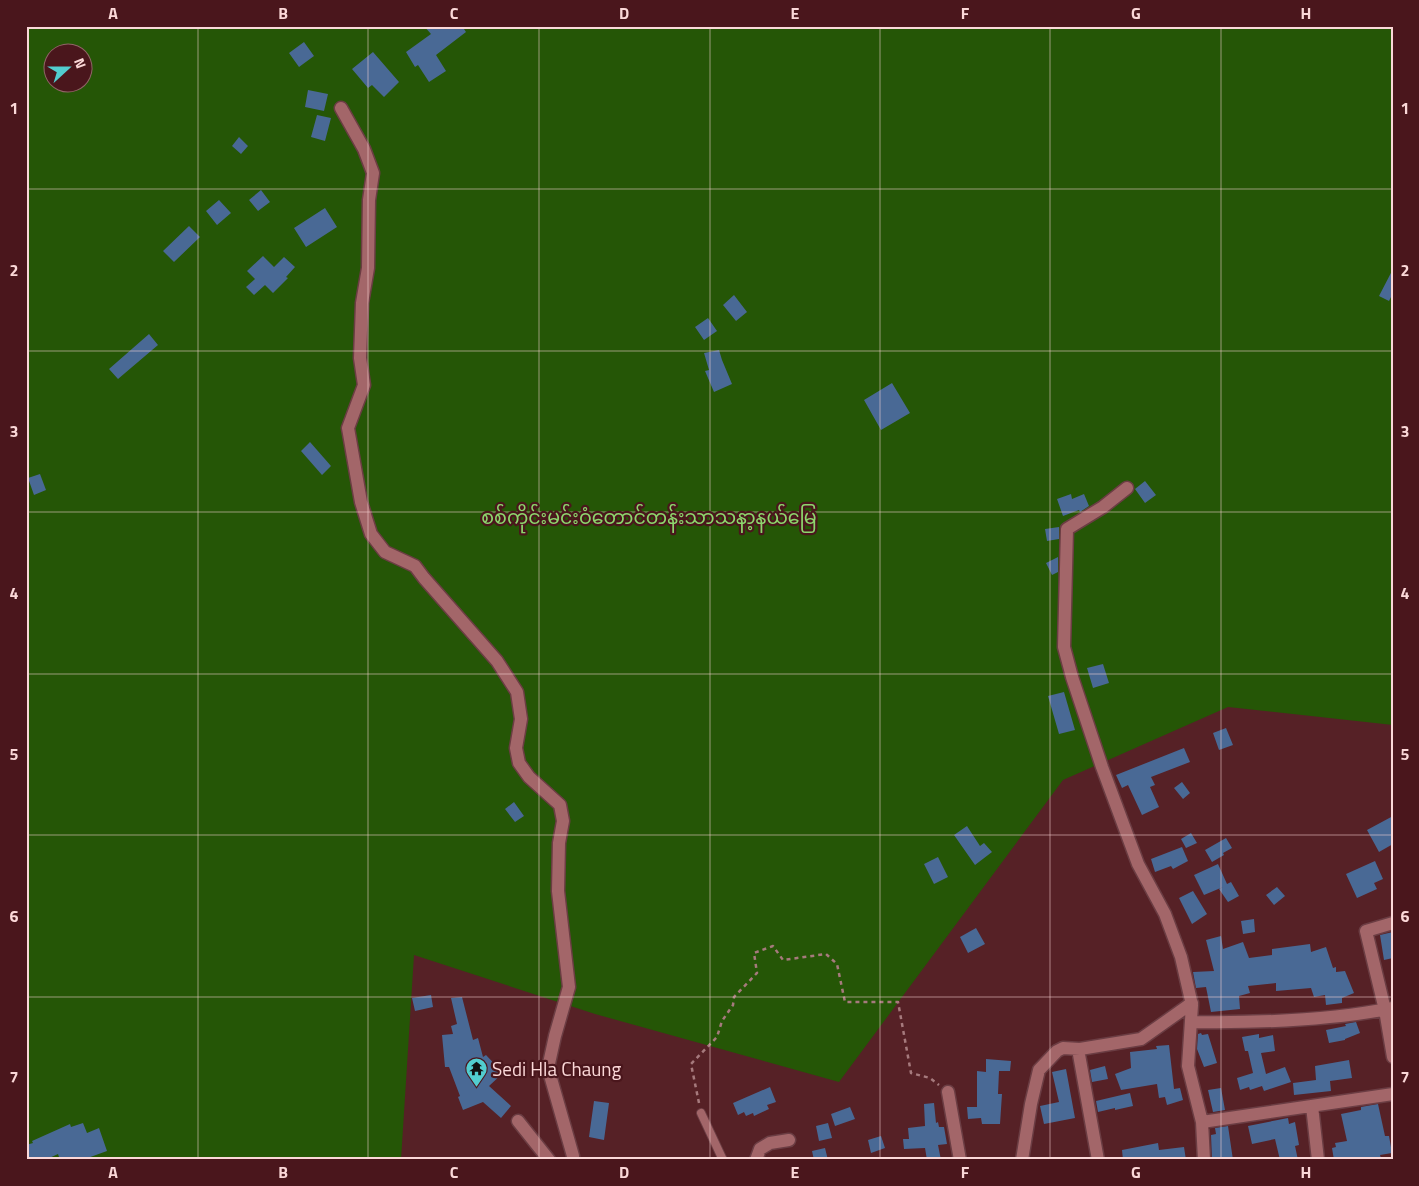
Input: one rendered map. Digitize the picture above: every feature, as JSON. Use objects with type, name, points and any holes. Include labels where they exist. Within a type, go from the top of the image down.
[{"type":"street","points":[[341,108],[364,149],[373,173],[369,200],[368,268],[362,303],[360,358],[364,385],[348,428],[361,502],[371,534],[385,552],[415,566],[498,661],[517,692],[521,718],[516,748],[520,763],[529,777],[560,805],[563,821],[559,843],[558,892],[569,987],[554,1036],[548,1068],[573,1156],[572,1160]]},
{"type":"street","points":[[1127,488],[1103,507],[1067,529],[1064,648],[1072,677],[1138,864],[1165,914],[1181,957],[1192,1003],[1188,1066],[1202,1122],[1204,1160]]},
{"type":"street","points":[[1393,924],[1366,931],[1389,1009],[1393,1057]]},
{"type":"street","points":[[1022,1160],[1031,1104],[1039,1070],[1057,1051],[1063,1048],[1078,1049],[1140,1039],[1192,1003]]},
{"type":"street","points":[[1191,1022],[1251,1023],[1335,1017],[1389,1009]]},
{"type":"street","points":[[1078,1049],[1098,1160]]},
{"type":"street","points":[[948,1092],[960,1160]]},
{"type":"street","points":[[1202,1122],[1393,1094]]},
{"type":"street","points":[[1312,1106],[1318,1160]]},
{"type":"street","points":[[518,1121],[549,1160]]},
{"type":"street","points":[[756,1160],[760,1148],[770,1143],[788,1140]]},
{"type":"lane","points":[[701,1113],[723,1160]]},
{"type":"path","points":[[701,1113],[691,1064],[718,1037],[722,1021],[733,1005],[734,997],[757,973],[754,953],[773,946],[783,960],[826,954],[837,964],[845,1002],[898,1002],[910,1073],[930,1078],[948,1092]]},
{"type":"green space","name":"စစ်ကိုင်းမင်းဝံတောင်တန်းသာသနာ့နယ်မြေ","points":[[26,26],[1393,26],[1393,725],[1228,707],[1063,780],[839,1082],[595,1014],[414,955],[401,1160],[26,1160]]},
{"type":"building","points":[[424,26],[462,26],[466,32],[436,55],[446,71],[429,82],[418,65],[415,67],[406,52],[431,34]]},
{"type":"building","points":[[304,42],[314,56],[299,67],[289,53]]},
{"type":"building","points":[[373,52],[399,82],[384,97],[372,85],[368,88],[352,69]]},
{"type":"building","points":[[308,90],[328,94],[324,111],[305,107]]},
{"type":"building","points":[[317,115],[331,118],[325,141],[311,137]]},
{"type":"building","points":[[239,137],[248,146],[241,154],[232,146]]},
{"type":"building","points":[[261,190],[270,202],[258,211],[249,200]]},
{"type":"building","points":[[219,200],[231,213],[217,225],[206,211]]},
{"type":"building","points":[[325,208],[337,227],[306,247],[294,228]]},
{"type":"building","points":[[189,226],[200,237],[174,262],[163,251]]},
{"type":"building","points":[[263,256],[274,267],[284,257],[295,267],[286,277],[288,278],[273,293],[265,285],[254,295],[246,287],[255,279],[247,271]]},
{"type":"building","points":[[1393,269],[1393,293],[1389,301],[1379,296]]},
{"type":"building","points":[[734,295],[747,312],[736,321],[723,305]]},
{"type":"building","points":[[708,318],[717,331],[704,340],[695,327]]},
{"type":"building","points":[[149,334],[158,345],[118,379],[109,369]]},
{"type":"building","points":[[719,350],[732,384],[714,392],[705,371],[709,370],[704,353]]},
{"type":"building","points":[[892,383],[910,413],[881,430],[864,400]]},
{"type":"building","points":[[310,442],[331,466],[322,475],[301,451]]},
{"type":"building","points":[[40,474],[46,490],[34,495],[28,478]]},
{"type":"building","points":[[1145,481],[1156,495],[1145,503],[1135,489]]},
{"type":"building","points":[[1071,494],[1072,499],[1084,494],[1089,506],[1080,512],[1079,510],[1063,516],[1057,499]]},
{"type":"building","points":[[1059,527],[1059,539],[1047,541],[1045,529]]},
{"type":"building","points":[[1058,557],[1058,572],[1052,575],[1046,563]]},
{"type":"building","points":[[1103,664],[1109,683],[1093,688],[1087,668]]},
{"type":"building","points":[[1064,692],[1075,730],[1059,734],[1048,696]]},
{"type":"building","points":[[1226,728],[1233,745],[1219,750],[1213,733]]},
{"type":"building","points":[[1184,748],[1190,762],[1151,777],[1155,785],[1150,787],[1159,807],[1142,815],[1128,785],[1122,788],[1116,775]]},
{"type":"building","points":[[1182,782],[1190,793],[1183,799],[1174,788]]},
{"type":"building","points":[[514,802],[524,816],[515,822],[505,809]]},
{"type":"building","points":[[1393,816],[1393,844],[1379,852],[1367,830]]},
{"type":"building","points":[[967,826],[980,846],[984,843],[992,852],[975,865],[954,835]]},
{"type":"building","points":[[1191,833],[1197,843],[1186,848],[1181,839]]},
{"type":"building","points":[[1226,838],[1232,848],[1212,862],[1205,850]]},
{"type":"building","points":[[1182,847],[1188,861],[1173,869],[1171,866],[1155,872],[1151,859]]},
{"type":"building","points":[[938,857],[948,877],[934,884],[924,864]]},
{"type":"building","points":[[1375,861],[1383,879],[1374,883],[1377,889],[1357,898],[1346,874]]},
{"type":"building","points":[[1218,864],[1227,884],[1231,882],[1239,896],[1228,902],[1219,889],[1223,887],[1204,895],[1194,875]]},
{"type":"building","points":[[1277,887],[1285,896],[1274,905],[1266,895]]},
{"type":"building","points":[[1193,891],[1207,914],[1192,924],[1179,898]]},
{"type":"building","points":[[1254,919],[1255,932],[1243,934],[1241,921]]},
{"type":"building","points":[[976,928],[985,944],[968,953],[960,937]]},
{"type":"building","points":[[1393,932],[1393,958],[1384,960],[1380,935]]},
{"type":"building","points":[[1221,936],[1223,949],[1243,942],[1249,958],[1272,955],[1272,949],[1310,944],[1311,952],[1326,947],[1333,968],[1336,967],[1336,972],[1345,971],[1354,993],[1342,998],[1342,1003],[1326,1005],[1325,995],[1314,997],[1311,988],[1276,991],[1276,983],[1248,986],[1250,993],[1239,996],[1240,1009],[1211,1012],[1206,987],[1196,988],[1193,972],[1214,971],[1206,940]]},
{"type":"building","points":[[431,995],[433,1007],[415,1011],[412,998]]},
{"type":"building","points":[[462,997],[473,1040],[478,1038],[483,1057],[486,1055],[503,1073],[489,1086],[511,1106],[501,1118],[483,1102],[463,1110],[449,1067],[445,1067],[442,1035],[453,1034],[451,1026],[457,1024],[451,998]]},
{"type":"building","points":[[1356,1022],[1360,1033],[1345,1040],[1329,1043],[1326,1030]]},
{"type":"building","points":[[1201,1033],[1202,1035],[1208,1034],[1217,1063],[1204,1067],[1197,1049],[1198,1034]]},
{"type":"building","points":[[1259,1034],[1259,1038],[1273,1035],[1275,1051],[1261,1053],[1266,1074],[1285,1067],[1291,1082],[1264,1091],[1262,1086],[1250,1090],[1249,1087],[1240,1090],[1237,1078],[1253,1073],[1248,1051],[1245,1051],[1242,1037]]},
{"type":"building","points":[[1169,1045],[1174,1089],[1180,1088],[1183,1100],[1167,1105],[1165,1097],[1159,1098],[1157,1084],[1121,1090],[1115,1074],[1131,1068],[1130,1052],[1157,1049],[1156,1046]]},
{"type":"building","points":[[986,1059],[1011,1061],[1010,1071],[999,1071],[998,1094],[1002,1094],[1000,1124],[982,1124],[981,1118],[968,1119],[967,1107],[977,1107],[977,1071],[986,1072]]},
{"type":"building","points":[[1349,1060],[1352,1078],[1330,1081],[1331,1091],[1294,1095],[1293,1083],[1316,1080],[1315,1066]]},
{"type":"building","points":[[1105,1066],[1108,1079],[1092,1082],[1090,1070]]},
{"type":"building","points":[[1066,1069],[1075,1118],[1044,1124],[1040,1106],[1059,1102],[1052,1072]]},
{"type":"building","points":[[770,1087],[776,1102],[767,1105],[769,1109],[754,1116],[753,1113],[746,1116],[744,1112],[738,1115],[733,1103]]},
{"type":"building","points":[[1221,1088],[1225,1110],[1213,1112],[1208,1090]]},
{"type":"building","points":[[1130,1093],[1133,1106],[1098,1112],[1096,1101]]},
{"type":"building","points":[[594,1101],[609,1103],[604,1140],[589,1137]]},
{"type":"building","points":[[934,1103],[936,1123],[938,1122],[939,1127],[944,1127],[947,1144],[938,1145],[941,1160],[927,1160],[925,1148],[904,1149],[903,1139],[909,1139],[908,1128],[925,1126],[924,1104]]},
{"type":"building","points":[[1378,1104],[1385,1136],[1389,1136],[1392,1153],[1380,1155],[1381,1158],[1374,1160],[1334,1160],[1332,1148],[1336,1147],[1335,1143],[1347,1141],[1341,1114],[1361,1110],[1361,1107]]},
{"type":"building","points":[[850,1107],[855,1119],[835,1126],[831,1114]]},
{"type":"building","points":[[1288,1118],[1289,1124],[1295,1122],[1299,1145],[1295,1146],[1298,1160],[1280,1160],[1275,1139],[1252,1144],[1248,1126]]},
{"type":"building","points":[[83,1123],[87,1133],[99,1128],[107,1151],[82,1160],[60,1160],[58,1154],[45,1160],[26,1160],[26,1145],[33,1143],[32,1141],[70,1124],[71,1127]]},
{"type":"building","points":[[828,1123],[832,1138],[819,1141],[816,1126]]},
{"type":"building","points":[[1228,1126],[1233,1160],[1212,1160],[1211,1135],[1216,1134],[1215,1128]]},
{"type":"building","points":[[881,1136],[885,1148],[871,1153],[868,1140]]},
{"type":"building","points":[[1158,1143],[1159,1150],[1184,1147],[1186,1160],[1123,1160],[1122,1150]]},
{"type":"building","points":[[825,1148],[828,1160],[814,1160],[812,1151]]},
{"type":"place","name":"Sedi Hla Chaung","points":[[476,1087]]}]
